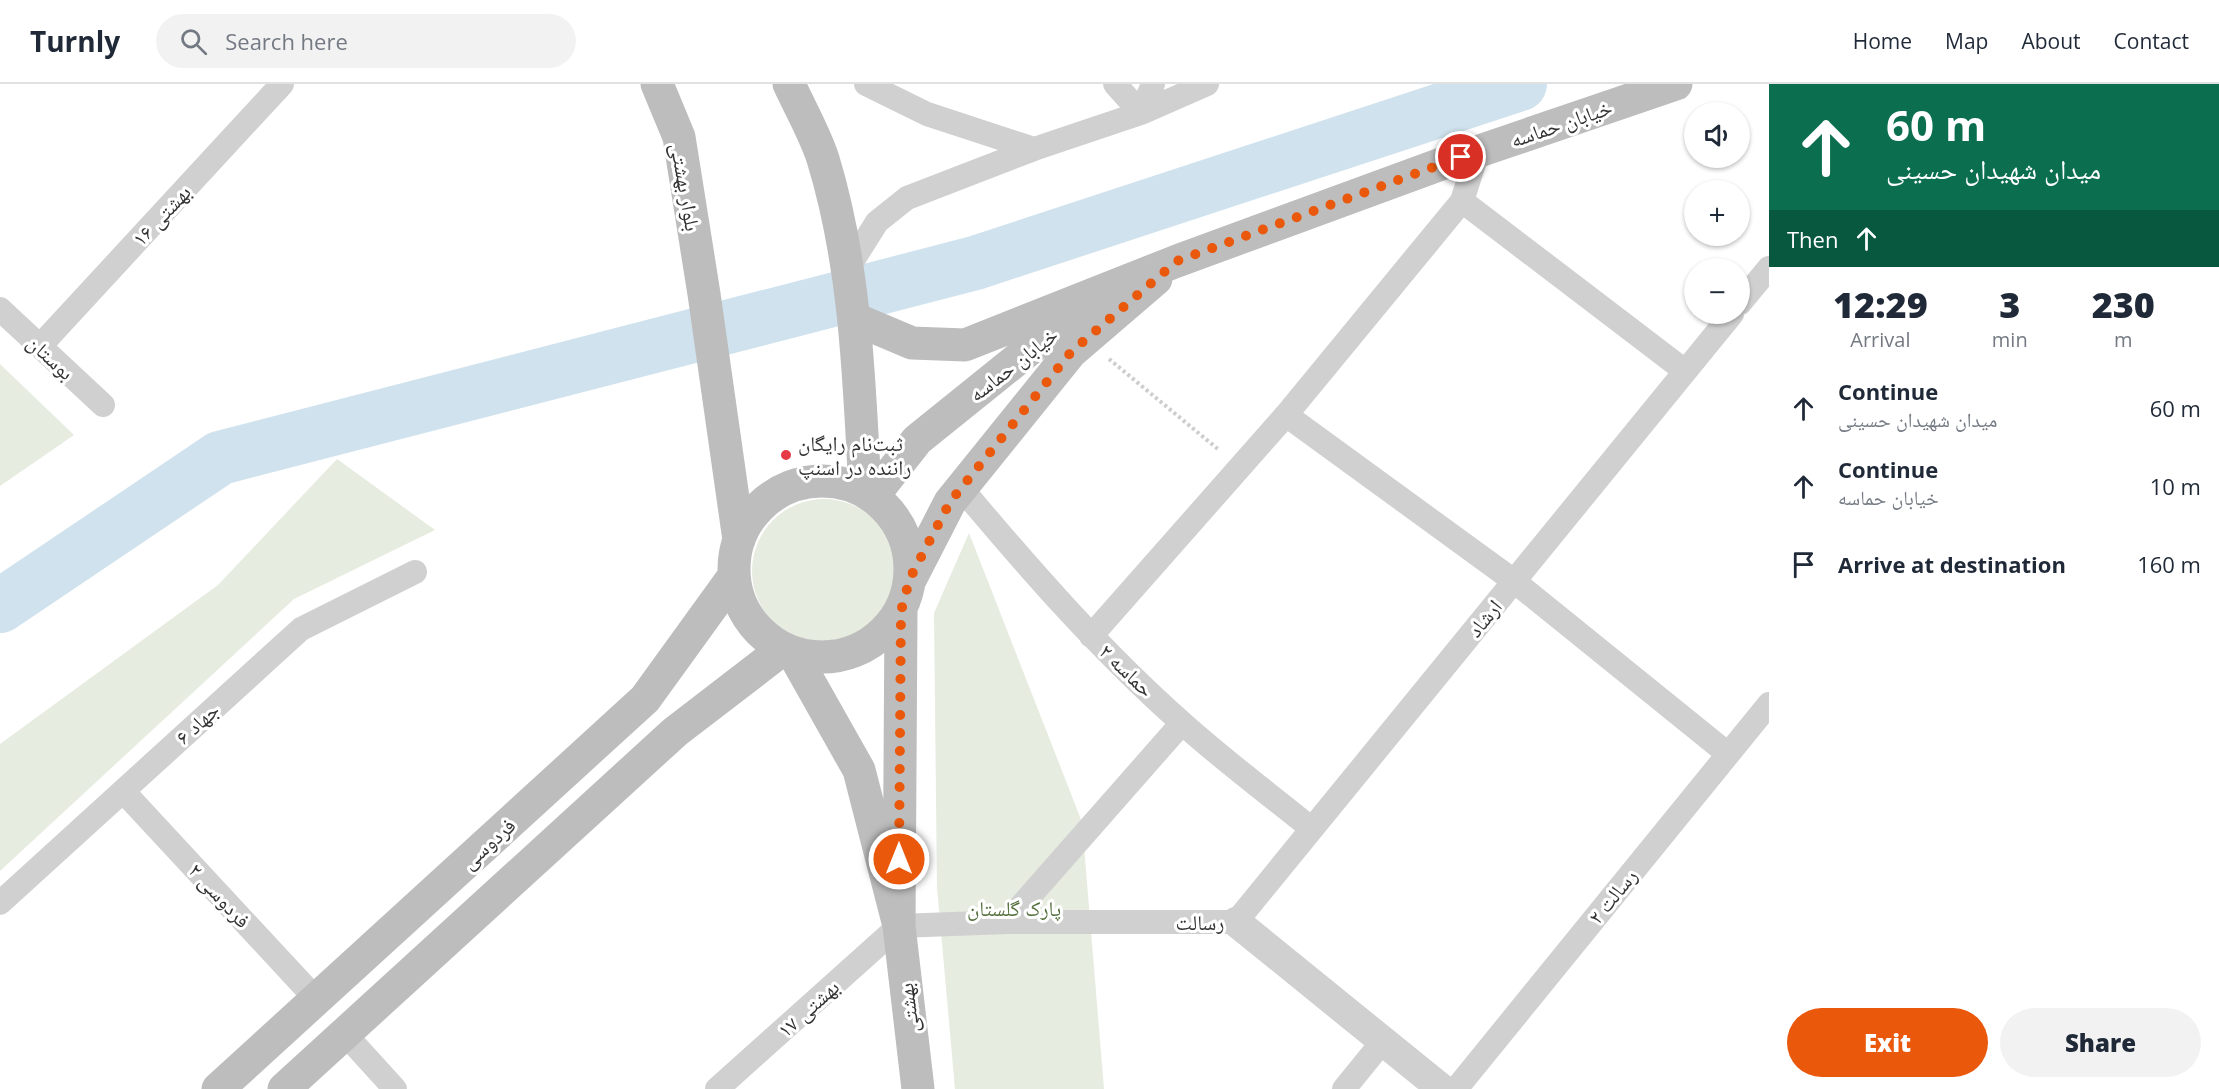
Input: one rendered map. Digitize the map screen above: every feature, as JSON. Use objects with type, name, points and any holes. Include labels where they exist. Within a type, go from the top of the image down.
[{"type":"main road","name":"بلوار بهشتی","points":[[657,84],[679,137],[739,540]]},
{"type":"main road","points":[[789,84],[823,158],[848,268],[855,319],[869,494]]},
{"type":"main road","name":"خیابان حماسه","points":[[869,494],[917,440],[1051,332],[1177,261],[1478,151],[1676,84]]},
{"type":"main road","points":[[855,319],[912,343],[966,345],[1177,261]]},
{"type":"main road","name":"خیابان حماسه","points":[[910,578],[950,502],[1071,352],[1177,261]]},
{"type":"main road","points":[[899,926],[901,611],[910,578],[909,547],[895,518],[869,494],[836,482],[806,482],[777,493],[754,513],[739,540],[734,576],[741,605],[759,631],[788,651],[824,658],[854,652],[881,636],[901,611]]},
{"type":"main road","name":"فردوسی","points":[[218,1089],[645,699],[734,576]]},
{"type":"main road","points":[[788,651],[859,770],[899,926]]},
{"type":"main road","points":[[284,1089],[675,732],[788,651]]},
{"type":"main road","name":"بهشتی","points":[[899,926],[918,1089]]},
{"type":"street","name":"بهشتی ۱۶","points":[[40,346],[282,84]]},
{"type":"street","points":[[866,84],[927,114],[1034,149]]},
{"type":"street","points":[[1115,84],[1142,113]]},
{"type":"street","points":[[1142,113],[1153,84]]},
{"type":"street","points":[[848,268],[877,222],[907,198],[1034,149],[1142,113],[1207,84]]},
{"type":"street","points":[[1091,636],[1286,415],[1462,201],[1478,151]]},
{"type":"street","points":[[1462,201],[1685,371]]},
{"type":"street","points":[[1750,291],[1769,267]]},
{"type":"street","name":"بوستان","points":[[0,309],[103,405]]},
{"type":"street","name":"ارشاد","points":[[1236,922],[1724,324]]},
{"type":"street","points":[[1286,415],[1514,581],[1728,754]]},
{"type":"street","name":"حماسه ۲","points":[[962,489],[1020,559],[1091,636],[1182,723],[1312,829]]},
{"type":"street","name":"جهاد ۶","points":[[0,903],[301,629],[415,572]]},
{"type":"street","name":"رسالت ۲","points":[[1456,1089],[1769,704]]},
{"type":"street","points":[[1007,922],[1182,723]]},
{"type":"street","name":"فردوسی ۲","points":[[123,791],[316,999]]},
{"type":"street","name":"رسالت","points":[[899,926],[1007,922],[1236,922],[1442,1089]]},
{"type":"street","name":"بهشتی ۱۷","points":[[717,1089],[899,926]]},
{"type":"street","points":[[345,1034],[395,1089]]},
{"type":"street","points":[[1344,1089],[1383,1041]]},
{"type":"path","points":[[1085,340],[1240,467]]},
{"type":"green space","points":[[0,364],[74,435],[0,486]]},
{"type":"green space","points":[[337,459],[435,530],[294,599],[0,871],[0,744],[218,585]]},
{"type":"green space","points":[[824,499],[852,504],[875,520],[891,543],[896,571],[891,599],[875,622],[852,638],[824,643],[796,638],[773,622],[757,599],[752,571],[757,543],[773,520],[796,504]]},
{"type":"green space","name":"پارک گلستان","points":[[969,533],[1082,822],[1104,1089],[955,1089],[937,887],[934,613]]},
{"type":"waterway","points":[[0,606],[220,458],[975,263],[1520,84]]},
{"type":"place","name":"ثبت‌نام رایگان راننده در اسنپ","points":[[786,455]]},
{"type":"route","points":[[899,859],[901,611],[910,578],[950,502],[1071,352],[1177,261],[1461,157]]}]
